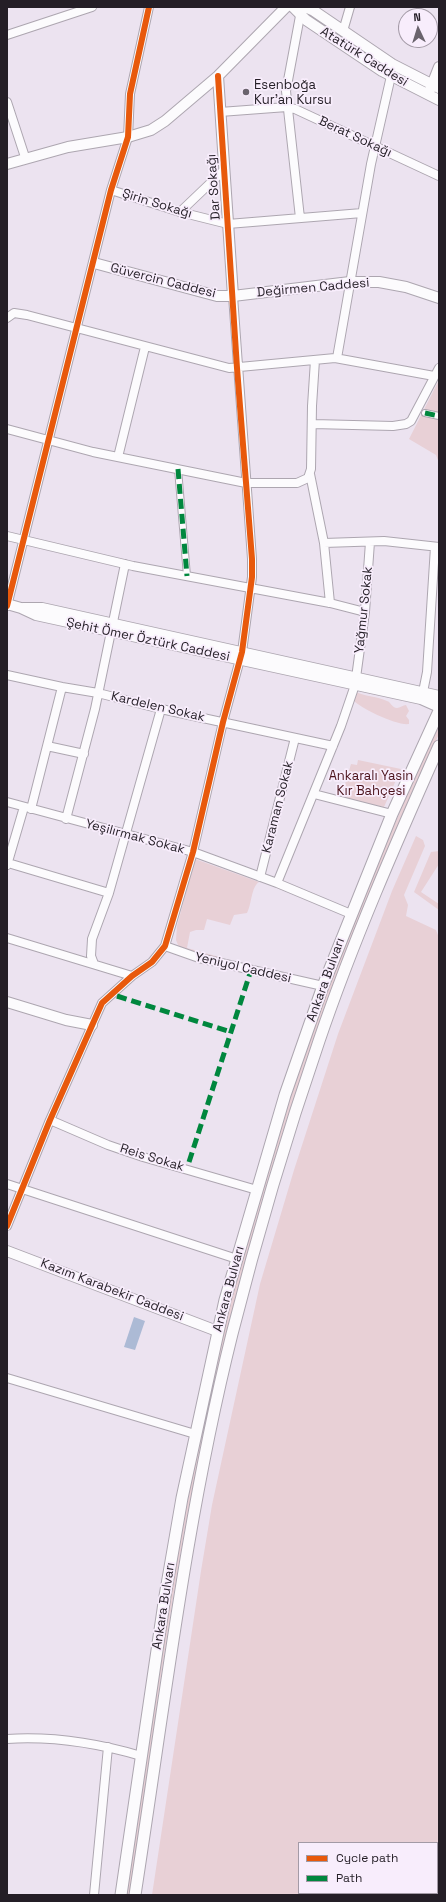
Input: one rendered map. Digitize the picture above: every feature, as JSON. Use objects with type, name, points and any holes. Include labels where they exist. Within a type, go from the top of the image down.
[{"type":"main road","name":"Ankara Bulvarı","points":[[121,1895],[165,1596],[195,1434],[217,1331],[256,1190],[285,1095],[323,986],[392,814],[439,711]]},
{"type":"main road","name":"Ankara Bulvarı","points":[[135,1895],[193,1519],[222,1375],[241,1301],[286,1138],[320,1038],[361,928],[439,746]]},
{"type":"street","points":[[7,35],[92,7]]},
{"type":"street","points":[[7,605],[50,440],[111,190],[128,137],[130,94],[149,7]]},
{"type":"street","points":[[7,164],[25,157],[90,142],[128,137],[152,130],[165,121],[218,76],[286,7]]},
{"type":"street","name":"Atatürk Caddesi","points":[[294,7],[343,31],[392,64],[436,87]]},
{"type":"street","points":[[343,31],[350,7]]},
{"type":"street","points":[[300,218],[287,107],[287,83],[302,11]]},
{"type":"street","name":"Atatürk Caddesi","points":[[302,11],[391,76],[439,100]]},
{"type":"street","points":[[428,95],[436,87],[439,67]]},
{"type":"street","name":"Dar Sokağı","points":[[218,76],[233,296]]},
{"type":"street","points":[[337,358],[362,213],[391,76]]},
{"type":"street","points":[[7,102],[25,157]]},
{"type":"street","name":"Berat Sokağı","points":[[220,112],[287,107],[298,110],[439,176]]},
{"type":"street","points":[[180,212],[224,170]]},
{"type":"street","name":"Şirin Sokağı","points":[[111,190],[180,212],[228,224],[362,213]]},
{"type":"street","name":"Güvercin Caddesi","points":[[94,263],[210,294],[233,296]]},
{"type":"street","name":"Değirmen Caddesi","points":[[233,296],[350,282],[379,282],[396,284],[439,298]]},
{"type":"street","points":[[7,1226],[50,1120],[102,1003],[132,976],[152,962],[165,946],[193,852],[223,722],[241,656],[251,588],[252,559],[233,296]]},
{"type":"street","points":[[7,318],[10,314],[18,313],[225,368],[337,358],[434,376]]},
{"type":"street","points":[[118,457],[145,347]]},
{"type":"street","points":[[315,360],[310,474],[324,542],[330,603]]},
{"type":"street","points":[[313,424],[393,426],[406,424],[411,421],[439,368]]},
{"type":"street","points":[[425,412],[439,416]]},
{"type":"street","points":[[7,429],[118,457],[246,483],[290,484],[305,481],[310,474]]},
{"type":"street","points":[[178,469],[187,576]]},
{"type":"street","points":[[7,536],[125,564],[330,603],[365,612]]},
{"type":"street","points":[[324,542],[395,542],[437,547],[427,672],[423,692]]},
{"type":"street","name":"Yağmur Sokak","points":[[278,883],[333,746],[355,681],[365,612],[370,542]]},
{"type":"street","points":[[66,819],[96,709],[125,564]]},
{"type":"street","name":"Şehit Ömer Öztürk Caddesi","points":[[7,605],[22,608],[42,608],[112,628],[355,681],[421,699],[439,707]]},
{"type":"street","name":"Kardelen Sokak","points":[[7,675],[62,688],[98,693],[161,709],[333,746]]},
{"type":"street","name":"Şehit Ömer Öztürk Caddesi","points":[[355,681],[439,696]]},
{"type":"street","points":[[62,688],[47,746],[28,808],[7,864],[109,893]]},
{"type":"street","points":[[94,964],[91,956],[92,939],[109,893],[161,709]]},
{"type":"street","name":"Karaman Sokak","points":[[260,877],[296,738]]},
{"type":"street","points":[[47,746],[84,754]]},
{"type":"street","points":[[314,794],[392,814]]},
{"type":"street","name":"Yeşilırmak Sokak","points":[[7,802],[193,852],[278,883],[351,914]]},
{"type":"street","points":[[7,938],[132,976]]},
{"type":"street","name":"Yeniyol Caddesi","points":[[165,946],[199,958],[323,986]]},
{"type":"street","points":[[7,1002],[66,1020],[92,1025]]},
{"type":"street","name":"Reis Sokak","points":[[50,1120],[108,1145],[143,1157],[256,1190]]},
{"type":"street","points":[[7,1184],[237,1259]]},
{"type":"street","name":"Kazım Karabekir Caddesi","points":[[7,1251],[217,1331]]},
{"type":"street","points":[[7,1378],[195,1434]]},
{"type":"street","points":[[7,1739],[56,1740],[92,1743],[141,1756]]},
{"type":"street","points":[[94,1895],[108,1747]]},
{"type":"green space","points":[[439,380],[439,463],[436,455],[409,439]]},
{"type":"green space","points":[[356,692],[383,699],[395,708],[406,705],[409,711],[406,716],[409,720],[409,724],[403,724],[379,716],[363,707],[353,700]]},
{"type":"green space","points":[[439,726],[439,734],[374,882],[316,1033],[282,1135],[236,1295],[199,1458],[178,1566],[130,1895],[127,1895],[155,1691],[174,1569],[203,1422],[238,1271],[269,1164],[325,997],[368,887],[414,779]]},
{"type":"green space","name":"Ankaralı Yasin Kır Bahçesi","points":[[358,760],[401,769],[384,807],[341,798],[351,764],[357,765]]},
{"type":"green space","points":[[416,836],[423,840],[425,846],[404,895],[408,905],[406,916],[436,930],[439,938],[439,1895],[152,1895],[212,1505],[260,1284],[294,1170],[338,1034],[392,891]]},
{"type":"green space","points":[[439,851],[439,864],[421,892],[439,904],[439,910],[414,892],[431,852]]},
{"type":"green space","points":[[195,859],[259,882],[254,888],[247,913],[234,915],[230,925],[207,919],[204,930],[190,932],[187,948],[223,958],[222,961],[184,950],[178,945],[176,940],[177,926]]},
{"type":"water","points":[[134,1317],[145,1321],[135,1350],[124,1347]]},
{"type":"marked path","points":[[425,413],[439,416]]},
{"type":"marked path","points":[[178,469],[187,576]]},
{"type":"marked path","points":[[189,1162],[251,970]]},
{"type":"marked path","points":[[117,996],[231,1032]]},
{"type":"cycle path","points":[[7,606],[111,190],[128,137],[130,94],[149,7]]},
{"type":"cycle path","points":[[7,1226],[50,1120],[102,1003],[132,976],[152,962],[165,946],[193,852],[223,722],[242,652],[252,577],[252,559],[237,368],[218,76]]},
{"type":"place","name":"Esenboğa Kur'an Kursu","points":[[246,92]]}]
